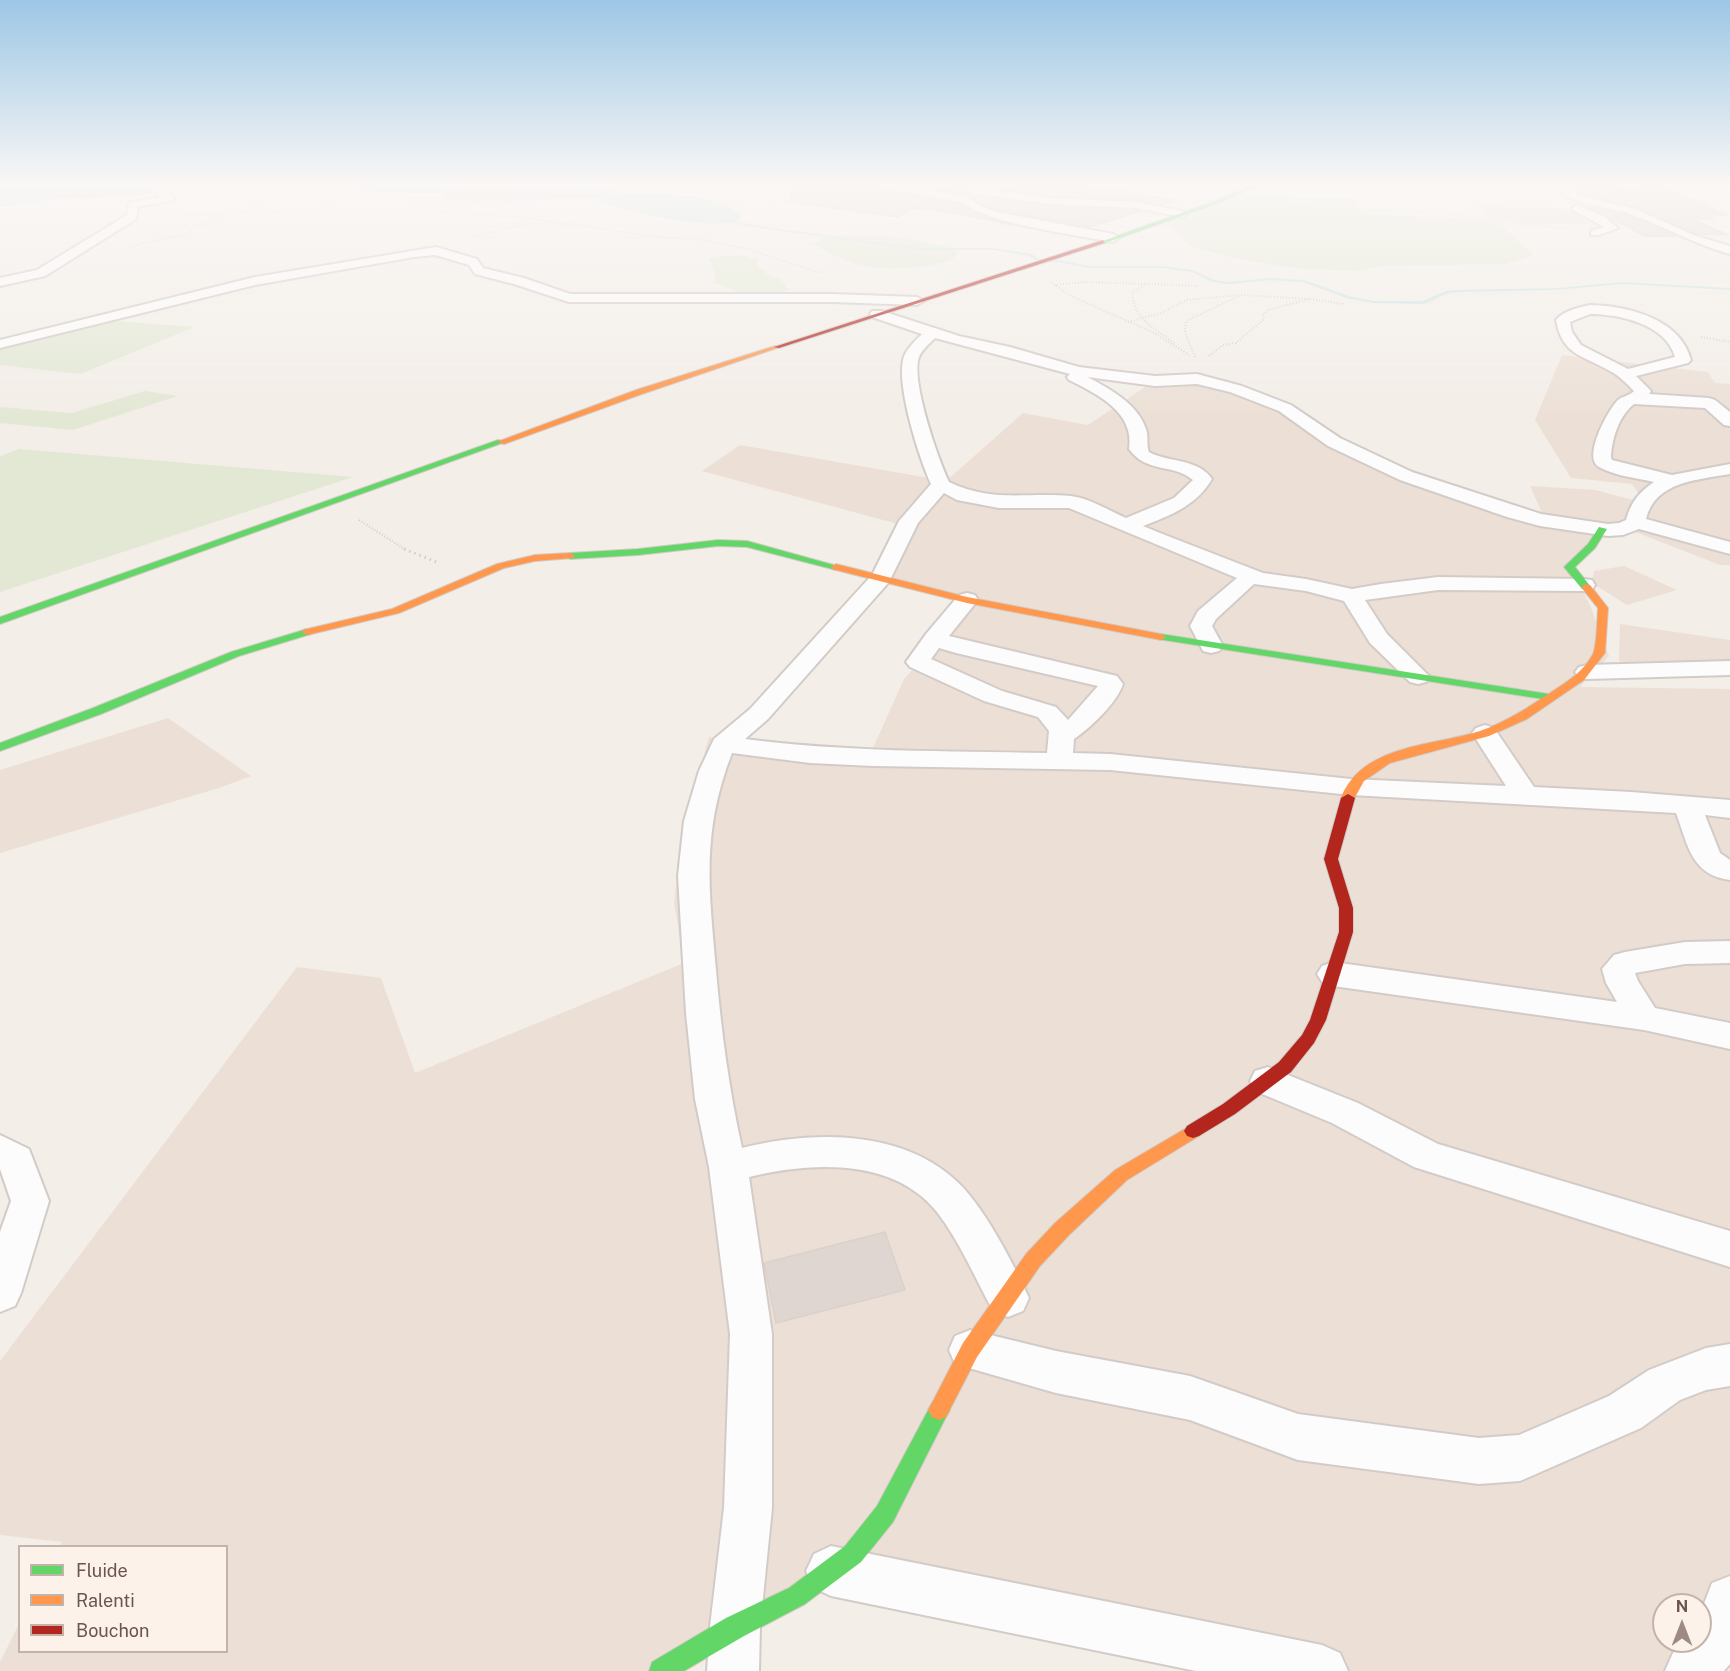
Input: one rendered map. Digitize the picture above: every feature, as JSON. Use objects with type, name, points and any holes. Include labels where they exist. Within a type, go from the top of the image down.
[{"type":"street","points":[[0,282],[40,273],[58,262]]},
{"type":"street","points":[[0,344],[255,281],[370,262]]},
{"type":"street","points":[[473,262],[479,270],[519,280],[569,298],[832,298],[917,301]]},
{"type":"street","points":[[0,621],[639,392],[1040,262]]},
{"type":"street","points":[[1626,374],[1683,360],[1679,347],[1669,336],[1644,318],[1603,310],[1580,310],[1563,320],[1569,344],[1626,374],[1627,378],[1643,391],[1637,398]]},
{"type":"street","points":[[877,314],[931,333],[1097,374],[1144,380],[1197,378],[1236,389],[1285,408],[1334,442],[1406,476],[1525,517],[1602,529],[1623,529],[1636,522],[1730,548]]},
{"type":"street","points":[[931,333],[909,361],[916,408],[929,459],[941,485],[964,496],[999,502],[1072,502],[1251,576],[1352,596],[1443,582],[1584,585]]},
{"type":"street","points":[[1046,363],[1114,399],[1134,421],[1141,440],[1138,449],[1144,458],[1201,475],[1203,479],[1196,490],[1182,500],[1127,525]]},
{"type":"street","points":[[1674,481],[1604,463],[1602,458],[1615,414],[1628,400],[1637,398],[1709,403],[1730,421]]},
{"type":"street","points":[[1636,522],[1642,502],[1657,488],[1674,481],[1730,469]]},
{"type":"street","points":[[734,1649],[748,1508],[752,1334],[728,1167],[713,1099],[704,1024],[693,876],[698,821],[712,771],[723,744],[759,714],[881,577],[909,521],[941,485]]},
{"type":"street","points":[[661,1671],[734,1649],[797,1596],[853,1554],[885,1514],[970,1350],[1033,1260],[1062,1229],[1121,1175],[1229,1109],[1286,1067],[1308,1039],[1318,1020],[1346,932],[1346,908],[1332,859],[1351,787],[1379,763],[1392,757],[1485,734],[1523,716],[1587,672],[1599,653],[1603,608],[1569,567],[1592,546],[1602,529]]},
{"type":"street","points":[[0,747],[97,711],[235,654],[294,635],[395,611],[501,566],[535,558],[736,543],[967,600],[1210,646],[1549,697]]},
{"type":"street","points":[[1210,646],[1201,626],[1206,616],[1251,576]]},
{"type":"street","points":[[1352,596],[1378,638],[1418,677]]},
{"type":"street","points":[[967,600],[918,659],[922,665],[993,696],[1047,712],[1055,718],[1060,748]]},
{"type":"street","points":[[934,639],[1108,681],[1111,684],[1109,690],[1060,748]]},
{"type":"street","points":[[1587,672],[1730,668]]},
{"type":"street","points":[[1485,734],[1526,795]]},
{"type":"street","points":[[723,744],[810,755],[873,758],[1060,748],[1110,762],[1351,787],[1631,800],[1730,809]]},
{"type":"street","points":[[1687,805],[1707,858],[1727,873]]},
{"type":"street","points":[[1644,1018],[1622,983],[1618,969],[1625,963],[1685,953],[1730,951]]},
{"type":"street","points":[[1333,974],[1644,1018],[1730,1036]]},
{"type":"street","points":[[1268,1081],[1345,1113],[1427,1156],[1730,1249]]},
{"type":"street","points":[[0,1150],[16,1160],[30,1201],[0,1293]]},
{"type":"street","points":[[728,1167],[788,1154],[831,1151],[889,1161],[917,1172],[942,1190],[1008,1298]]},
{"type":"street","points":[[970,1350],[1056,1372],[1190,1398],[1298,1437],[1479,1461],[1520,1458],[1625,1412],[1665,1385],[1706,1369],[1730,1365]]},
{"type":"street","points":[[831,1571],[1322,1671]]},
{"type":"street","points":[[1691,1671],[1715,1642],[1730,1601]]},
{"type":"path","points":[[788,262],[822,273]]},
{"type":"path","points":[[1040,262],[1039,268],[1053,285],[1069,297],[1179,348]]},
{"type":"path","points":[[1053,285],[1088,282],[1200,286]]},
{"type":"path","points":[[1146,284],[1133,292],[1132,299],[1142,319],[1236,389]]},
{"type":"path","points":[[1127,323],[1161,314],[1187,300],[1241,295],[1310,299],[1344,304]]},
{"type":"path","points":[[1197,362],[1185,332],[1186,321],[1241,295]]},
{"type":"path","points":[[1197,362],[1214,354],[1223,345],[1236,343],[1264,319],[1263,315],[1270,308],[1283,303],[1300,303],[1310,299]]},
{"type":"path","points":[[330,502],[407,551],[428,560],[446,565],[501,566]]},
{"type":"shaded area","points":[[1562,355],[1708,372],[1715,383],[1730,384],[1730,565],[1720,565],[1630,530],[1609,531],[1571,568],[1590,605],[1609,656],[1580,687],[1730,689],[1730,1601],[1712,1633],[1712,1593],[1652,1593],[1652,1653],[1701,1653],[1691,1671],[1322,1671],[831,1571],[661,1671],[0,1671],[0,1662],[18,1626],[18,1653],[228,1653],[228,1545],[60,1545],[62,1542],[0,1535],[0,1361],[297,967],[381,978],[415,1073],[684,963],[674,903],[682,835],[709,737],[766,747],[868,759],[904,679],[973,605],[881,576],[905,526],[702,471],[740,445],[946,481],[1023,413],[1088,425],[1154,381],[1216,388],[1283,409],[1335,451],[1400,477],[1547,524],[1530,486],[1595,490],[1645,503],[1632,484],[1571,478],[1535,420]]},
{"type":"shaded area","points":[[1624,566],[1677,590],[1627,605],[1592,583],[1594,571]]},
{"type":"shaded area","points":[[1620,624],[1730,640],[1730,662],[1647,669],[1619,661]]},
{"type":"shaded area","points":[[168,718],[251,776],[219,788],[0,853],[0,770]]},
{"type":"green space","points":[[710,262],[758,262],[757,267],[766,270],[767,275],[782,280],[788,290],[754,298],[713,282],[716,278]]},
{"type":"green space","points":[[851,262],[946,262],[897,269],[864,266]]},
{"type":"green space","points":[[1259,262],[1512,262],[1506,264],[1381,266],[1360,271],[1302,269]]},
{"type":"green space","points":[[102,320],[194,327],[81,374],[0,365],[0,348]]},
{"type":"green space","points":[[145,391],[178,396],[73,430],[0,423],[0,407],[72,413]]},
{"type":"green space","points":[[19,449],[353,477],[0,592],[0,456]]},
{"type":"building","points":[[885,1232],[905,1290],[776,1323],[764,1263]]},
{"type":"waterway","points":[[1063,262],[1088,267],[1162,267],[1193,271],[1214,281],[1229,283],[1270,279],[1304,281],[1348,297],[1373,302],[1424,303],[1448,292],[1457,291],[1556,289],[1622,283],[1730,289]]},
{"type":"traffic: fast","points":[[0,621],[501,442]]},
{"type":"traffic: fast","points":[[1586,587],[1569,567],[1592,546],[1602,529]]},
{"type":"traffic: fast","points":[[570,556],[638,552],[718,543],[747,544],[836,567]]},
{"type":"traffic: fast","points":[[0,747],[97,711],[235,654],[307,632]]},
{"type":"traffic: fast","points":[[1161,637],[1549,697]]},
{"type":"traffic: fast","points":[[661,1671],[735,1627],[797,1596],[853,1554],[885,1514],[939,1410]]},
{"type":"traffic: slow","points":[[501,442],[639,392],[777,347]]},
{"type":"traffic: slow","points":[[307,632],[395,611],[501,566],[535,558],[570,556]]},
{"type":"traffic: slow","points":[[836,567],[967,600],[1161,637]]},
{"type":"traffic: slow","points":[[1348,798],[1359,779],[1371,768],[1385,760],[1485,733],[1523,716],[1580,678],[1599,653],[1603,608],[1586,587]]},
{"type":"traffic: slow","points":[[939,1410],[970,1350],[1033,1260],[1062,1229],[1121,1175],[1193,1131]]},
{"type":"traffic: jam","points":[[777,347],[1041,262]]},
{"type":"traffic: jam","points":[[1193,1131],[1229,1109],[1285,1067],[1308,1039],[1318,1020],[1346,932],[1346,908],[1331,859],[1348,798]]}]
